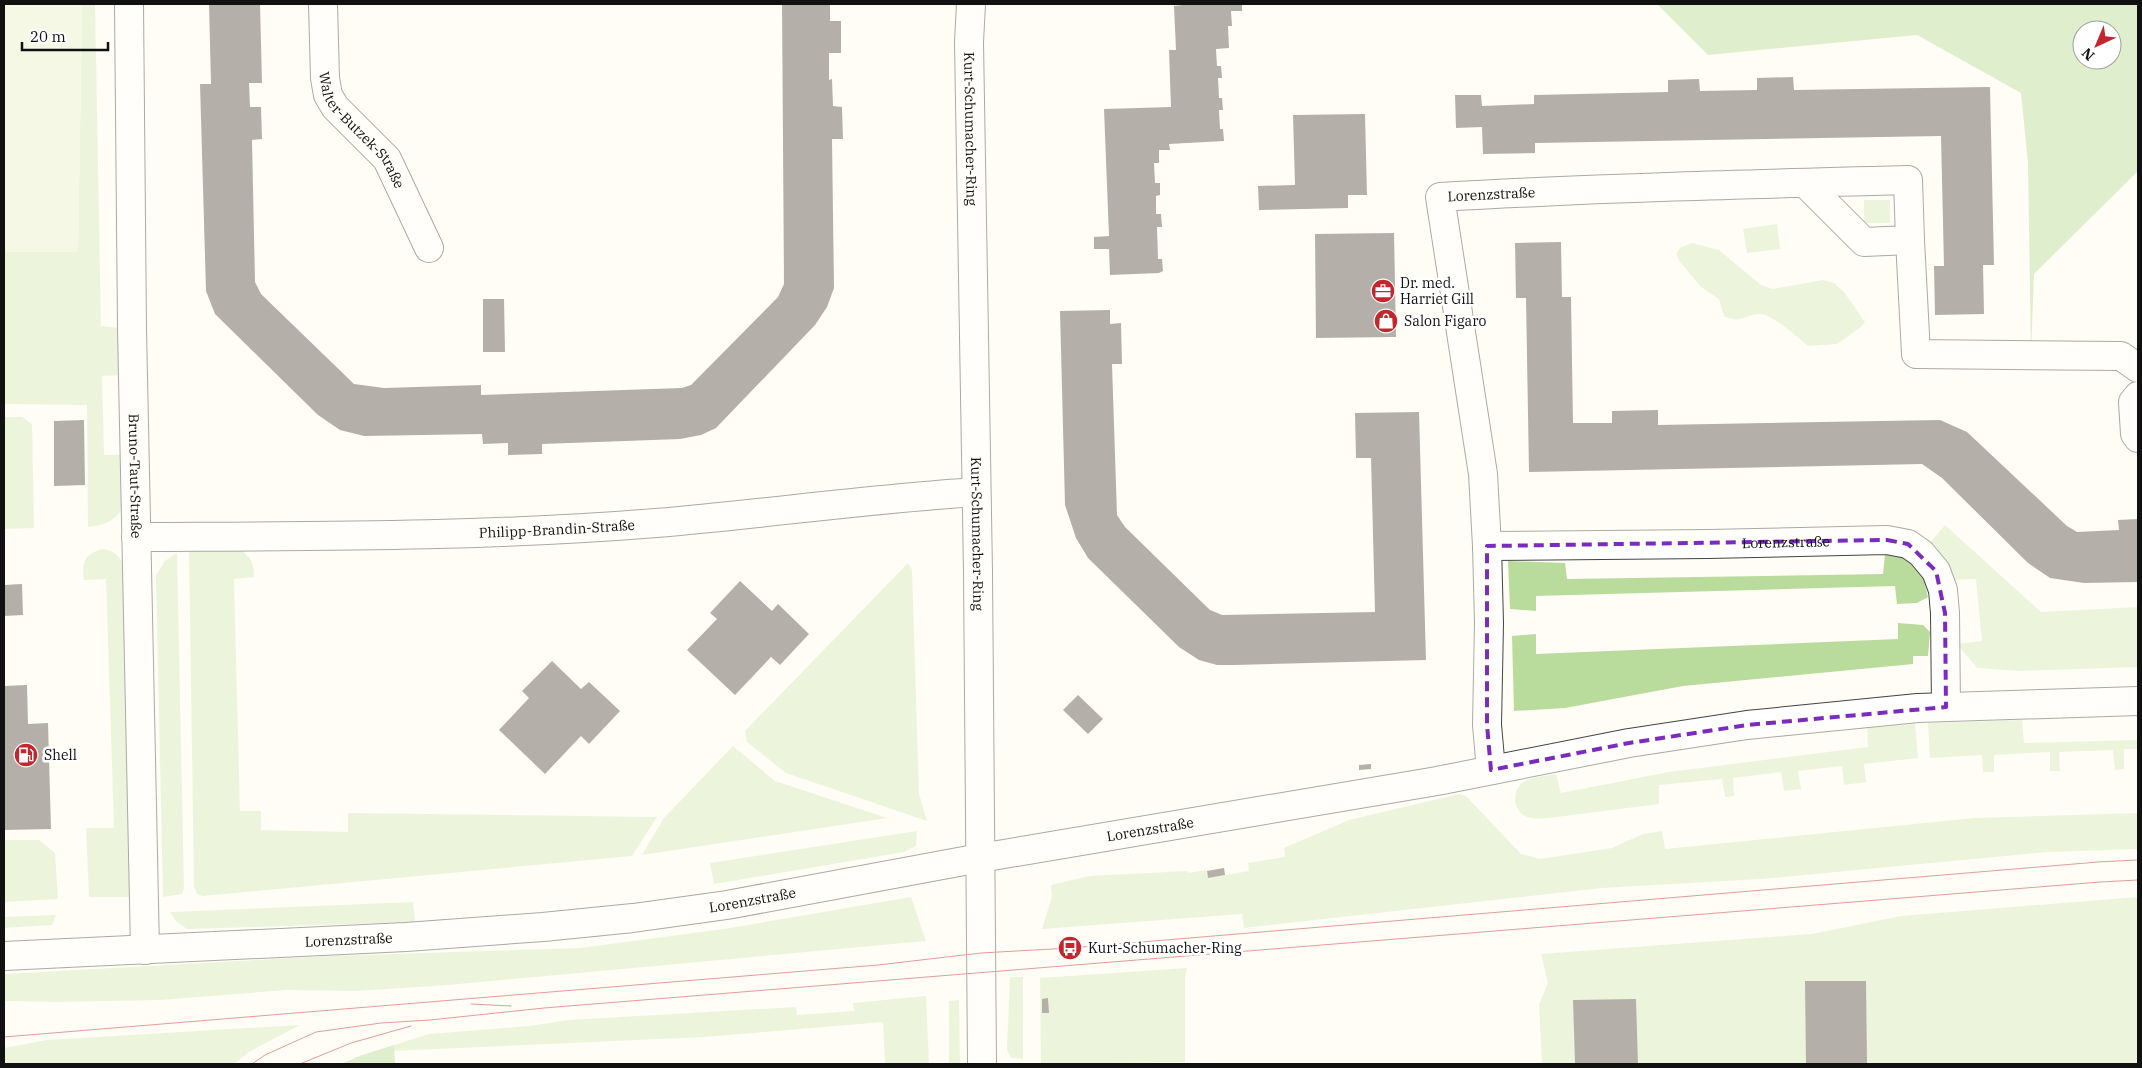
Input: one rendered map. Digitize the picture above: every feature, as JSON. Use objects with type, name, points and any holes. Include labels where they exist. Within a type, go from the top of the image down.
[{"type":"street","name":"Bruno-Taut-Straße","points":[[128,4],[136,538],[145,950]]},
{"type":"street","name":"Walter-Butzek-Straße","points":[[323,4],[325,78],[328,95],[335,107],[387,159],[429,248]]},
{"type":"street","name":"Kurt-Schumacher-Ring","points":[[971,4],[969,42],[982,1064]]},
{"type":"street","name":"Lorenzstraße","points":[[1491,770],[1487,725],[1489,623],[1483,474],[1440,197],[1531,191],[1908,180],[1916,354],[2121,356],[2138,368]]},
{"type":"street","points":[[1805,183],[1864,242],[1910,240]]},
{"type":"street","points":[[2138,396],[2133,402],[2135,434],[2138,438]]},
{"type":"street","name":"Philipp-Brandin-Straße","points":[[136,538],[323,536],[538,530],[658,522],[913,496],[976,492]]},
{"type":"street","name":"Lorenzstraße","points":[[1487,546],[1887,540],[1908,544],[1922,553],[1936,570],[1943,590],[1946,707]]},
{"type":"street","name":"Lorenzstraße","points":[[4,956],[416,937],[543,927],[624,918],[727,904],[980,858],[1392,789],[1629,742],[1747,725],[1866,712],[1946,707],[2138,701]]},
{"type":"highlighted area","points":[[1887,540],[1908,544],[1936,571],[1945,613],[1946,707],[1747,725],[1629,743],[1491,770],[1487,725],[1487,546]]},
{"type":"green space","points":[[4,4],[82,4],[78,252],[4,252]]},
{"type":"green space","points":[[82,4],[95,4],[101,326],[120,328],[123,375],[102,376],[104,455],[125,455],[126,480],[126,492],[120,511],[113,519],[103,524],[88,527],[87,405],[4,404],[4,252],[78,252]]},
{"type":"green space","points":[[2138,4],[2138,171],[2034,274],[2031,354],[2028,163],[2021,93],[1917,35],[1708,55],[1658,5]]},
{"type":"green space","points":[[1864,200],[1890,200],[1890,223],[1864,223]]},
{"type":"green space","points":[[1777,224],[1780,249],[1747,253],[1743,229]]},
{"type":"green space","points":[[1692,243],[1719,250],[1761,285],[1773,289],[1823,280],[1834,283],[1844,292],[1865,322],[1860,328],[1837,344],[1808,346],[1784,326],[1763,314],[1738,319],[1724,316],[1719,299],[1701,287],[1680,262],[1676,254],[1680,248]]},
{"type":"green space","points":[[4,417],[22,417],[32,424],[34,528],[4,529]]},
{"type":"green space","points":[[1945,525],[2041,612],[2138,607],[2138,667],[2019,671],[1977,668],[1957,644],[1982,641],[1976,579],[1951,580],[1928,545]]},
{"type":"green space","points":[[238,548],[251,560],[254,577],[234,579],[240,811],[261,811],[261,830],[348,832],[348,813],[657,817],[632,856],[203,896],[197,894],[194,886],[189,550]]},
{"type":"green space","points":[[102,549],[115,553],[128,570],[132,897],[89,897],[86,828],[114,828],[106,579],[84,580],[83,574],[85,560],[88,556]]},
{"type":"green space","points":[[177,553],[184,888],[182,894],[163,897],[156,575],[165,561]]},
{"type":"green space","points":[[1885,554],[1905,557],[1914,564],[1923,580],[1928,597],[1917,603],[1897,604],[1895,586],[1536,596],[1536,611],[1510,609],[1508,561],[1565,563],[1567,579],[1883,574]]},
{"type":"green space","points":[[908,563],[912,570],[919,794],[927,821],[786,773],[747,742],[745,731]]},
{"type":"green space","points":[[1898,623],[1923,625],[1930,632],[1928,656],[1913,656],[1913,664],[1683,686],[1565,708],[1514,711],[1512,636],[1536,634],[1536,654],[1898,639]]},
{"type":"green space","points":[[2022,720],[2024,743],[2138,740],[2138,749],[2124,749],[2124,769],[2115,770],[2113,750],[2059,752],[2060,771],[2050,771],[2050,752],[1994,755],[1994,772],[1983,772],[1982,755],[1930,758],[1928,723]]},
{"type":"green space","points":[[1915,724],[1918,758],[1864,764],[1866,782],[1844,785],[1842,766],[1798,771],[1801,789],[1784,791],[1781,772],[1733,778],[1734,796],[1725,797],[1722,779],[1659,785],[1659,804],[1539,819],[1522,814],[1518,810],[1515,800],[1515,795],[1520,785],[1535,777],[1556,774],[1561,793],[1669,772],[1868,747],[1867,728]]},
{"type":"green space","points":[[733,746],[775,781],[887,818],[642,855],[664,818]]},
{"type":"green space","points":[[1459,794],[1466,796],[1521,854],[1540,859],[1612,848],[1643,834],[1662,831],[1665,849],[1974,818],[2138,813],[2138,849],[2048,852],[1761,879],[1602,888],[1244,928],[1242,914],[1042,929],[1052,896],[1051,885],[1089,876],[1187,871],[1188,873],[1206,870],[1208,878],[1249,871],[1248,863],[1285,857],[1284,848],[1349,820]]},
{"type":"green space","points":[[917,831],[916,846],[904,852],[714,884],[710,863]]},
{"type":"green space","points":[[4,840],[39,840],[55,853],[58,899],[4,902]]},
{"type":"green space","points":[[911,897],[926,941],[448,985],[356,991],[286,990],[160,1000],[4,1001],[4,974],[327,956],[580,948],[724,929]]},
{"type":"green space","points":[[2138,897],[2138,1064],[1542,1064],[1539,1004],[1548,983],[1541,954],[1812,934],[1901,916]]},
{"type":"green space","points":[[413,902],[415,922],[187,929],[176,921],[170,912]]},
{"type":"green space","points":[[56,915],[52,925],[4,928],[4,917]]},
{"type":"green space","points":[[1187,968],[1185,978],[1185,1062],[1041,1064],[1040,978]]},
{"type":"green space","points":[[1010,977],[1023,977],[1023,1059],[1012,1058],[1007,1050]]},
{"type":"green space","points":[[926,996],[929,1064],[885,1064],[883,1022],[705,1037],[394,1051],[394,1045],[429,1034],[530,1026],[568,1020],[796,1007],[797,1015],[854,1011],[853,1003]]},
{"type":"green space","points":[[959,1000],[960,1064],[949,1064],[949,1001]]},
{"type":"green space","points":[[300,1025],[249,1052],[234,1064],[4,1064],[4,1048],[47,1040]]},
{"type":"green space","points":[[394,1045],[395,1064],[341,1064],[362,1055]]},
{"type":"building","points":[[209,4],[260,4],[262,83],[249,83],[250,107],[261,107],[262,139],[252,140],[255,282],[261,294],[354,384],[384,388],[481,385],[481,395],[682,388],[691,385],[778,297],[784,284],[782,4],[830,4],[830,21],[841,21],[841,53],[829,53],[829,80],[832,79],[833,106],[842,107],[843,139],[832,139],[834,288],[827,307],[815,325],[716,428],[701,435],[680,439],[542,444],[542,454],[508,455],[508,443],[483,444],[482,434],[364,436],[340,430],[318,415],[215,314],[206,291],[200,84],[211,84]]},
{"type":"building","points":[[1242,4],[1242,11],[1231,11],[1232,26],[1228,26],[1229,48],[1216,49],[1217,66],[1221,66],[1222,78],[1218,78],[1219,98],[1222,98],[1223,110],[1219,110],[1220,129],[1223,129],[1224,141],[1169,144],[1170,150],[1159,150],[1159,163],[1154,163],[1155,183],[1160,183],[1160,195],[1156,196],[1156,214],[1161,214],[1162,227],[1157,227],[1158,259],[1162,259],[1163,271],[1159,273],[1110,275],[1109,249],[1094,249],[1094,237],[1109,236],[1104,109],[1171,107],[1169,50],[1176,50],[1174,6]]},
{"type":"building","points":[[1793,77],[1794,90],[1990,87],[1994,265],[1983,265],[1984,314],[1935,315],[1934,266],[1944,266],[1941,136],[1535,143],[1535,153],[1483,154],[1482,127],[1456,128],[1455,95],[1481,95],[1482,106],[1534,104],[1534,95],[1668,92],[1668,80],[1699,79],[1700,91],[1757,90],[1757,78]]},
{"type":"building","points":[[1365,114],[1367,195],[1348,195],[1348,208],[1259,210],[1258,186],[1295,185],[1293,115]]},
{"type":"building","points":[[1394,233],[1396,337],[1316,338],[1315,234]]},
{"type":"building","points":[[1561,242],[1562,297],[1571,297],[1573,423],[1612,423],[1612,411],[1658,410],[1658,425],[1940,420],[1967,432],[2067,526],[2077,532],[2119,530],[2118,520],[2138,519],[2138,582],[2084,583],[2050,578],[2028,563],[1942,478],[1922,464],[1529,472],[1526,298],[1516,298],[1515,243]]},
{"type":"building","points":[[483,299],[504,299],[505,352],[483,352]]},
{"type":"building","points":[[1110,310],[1110,324],[1121,323],[1122,364],[1112,364],[1117,515],[1125,527],[1210,610],[1222,615],[1375,612],[1371,458],[1356,458],[1355,413],[1419,412],[1426,660],[1217,665],[1199,660],[1179,647],[1088,558],[1076,538],[1065,505],[1060,311]]},
{"type":"building","points":[[84,420],[85,485],[54,486],[54,421]]},
{"type":"building","points":[[740,581],[772,611],[778,604],[809,634],[780,665],[771,657],[735,695],[687,650],[717,619],[710,613]]},
{"type":"building","points":[[22,584],[23,615],[4,616],[4,585]]},
{"type":"building","points":[[552,661],[581,689],[589,682],[620,711],[589,744],[581,736],[545,774],[499,730],[529,698],[522,691]]},
{"type":"building","name":"Shell","points":[[27,685],[28,724],[48,723],[51,829],[4,830],[4,686]]},
{"type":"building","points":[[1078,695],[1103,719],[1088,734],[1063,710]]},
{"type":"building","points":[[1371,764],[1371,769],[1359,770],[1359,765]]},
{"type":"building","points":[[1224,868],[1225,875],[1208,878],[1207,871]]},
{"type":"building","points":[[1805,981],[1866,981],[1867,1064],[1806,1064]]},
{"type":"building","points":[[1048,998],[1049,1013],[1042,1013],[1042,999]]},
{"type":"building","points":[[1636,999],[1638,1064],[1575,1064],[1573,1000]]},
{"type":"tram line","points":[[4,1037],[878,965],[981,953],[1070,948],[2138,860]]},
{"type":"tram line","points":[[252,1064],[265,1055],[316,1032],[381,1023],[430,1020],[544,1008],[2138,880]]},
{"type":"tram line","points":[[471,1004],[511,1006]]},
{"type":"tram line","points":[[300,1064],[351,1043],[411,1026]]},
{"type":"place","name":"Dr. med. Harriet Gill","points":[[1383,291]]},
{"type":"place","name":"Salon Figaro","points":[[1386,321]]},
{"type":"place","name":"Shell","points":[[26,755]]},
{"type":"place","name":"Kurt-Schumacher-Ring","points":[[1070,948]]}]
